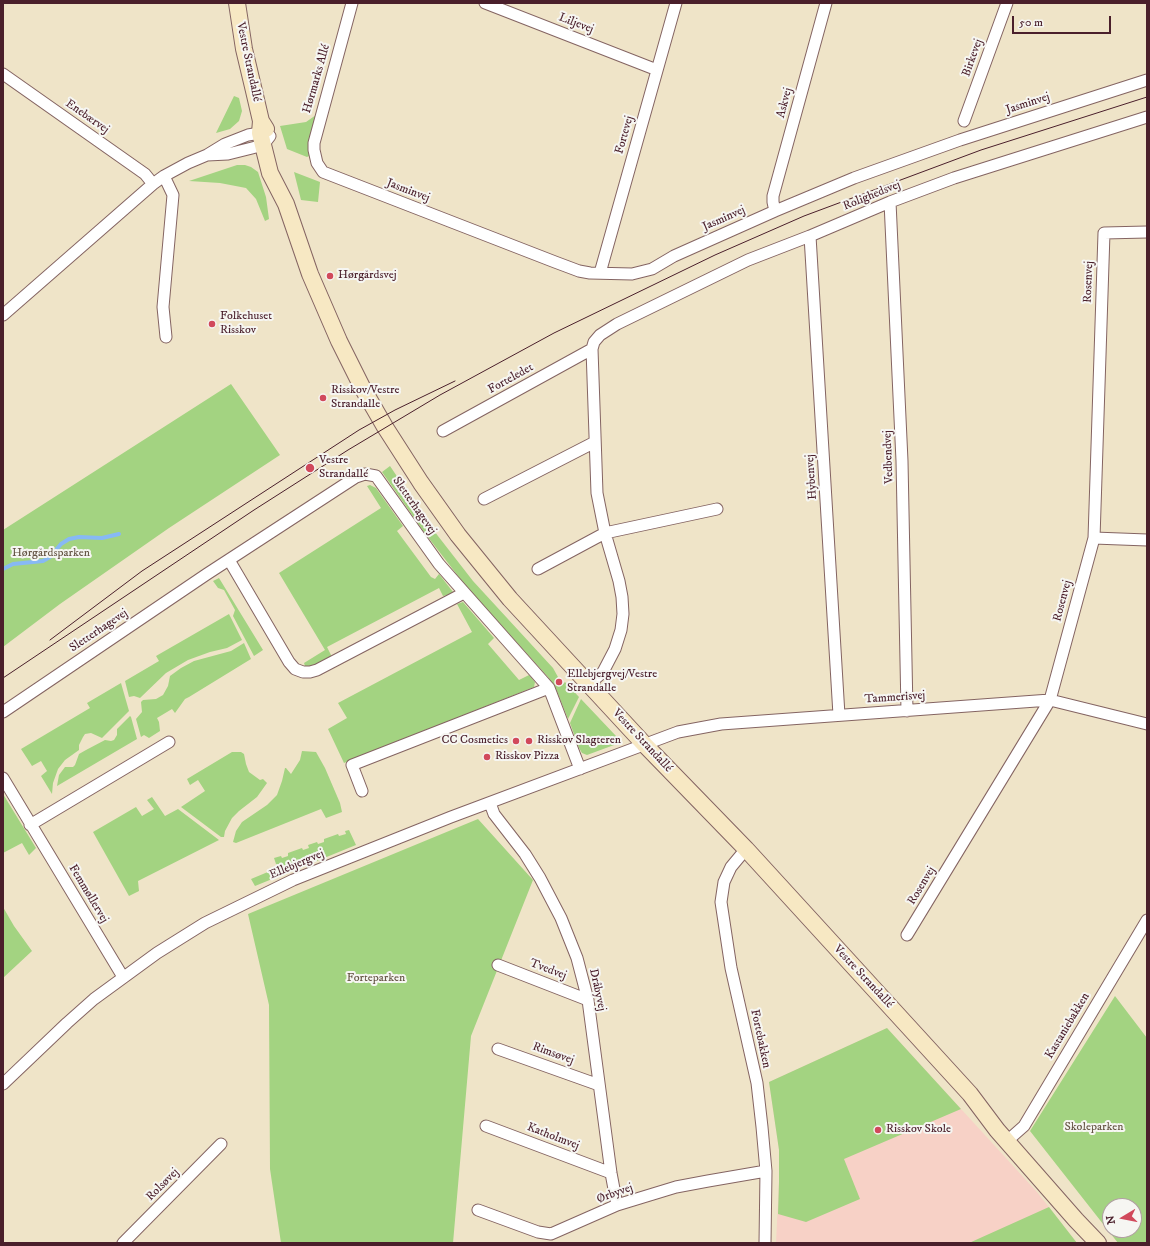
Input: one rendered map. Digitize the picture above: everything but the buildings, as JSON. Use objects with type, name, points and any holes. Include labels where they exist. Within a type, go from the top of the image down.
[{"type":"street","name":"Vestre Strandallé","points":[[237,3],[244,49],[264,134],[270,173],[286,204],[310,274],[363,389],[397,447],[439,510],[510,599],[645,745],[746,849],[970,1094],[989,1121],[1011,1138],[1056,1181],[1082,1214],[1099,1243]]},
{"type":"street","name":"Hørmarks Allé","points":[[318,163],[314,150],[316,134],[352,3]]},
{"type":"street","name":"Liljevej","points":[[485,3],[657,70]]},
{"type":"street","name":"Fortevej","points":[[600,274],[676,3]]},
{"type":"street","name":"Askvej","points":[[775,211],[773,196],[826,3]]},
{"type":"street","name":"Birkevej","points":[[964,121],[1007,3]]},
{"type":"street","name":"Enebærvej","points":[[3,74],[146,174],[153,184]]},
{"type":"street","name":"Jasminvej","points":[[318,163],[323,172],[331,176],[579,271],[600,274],[632,274],[652,269],[674,256],[854,178],[960,140],[1147,80]]},
{"type":"street","name":"Rolighedsvej","points":[[617,324],[748,260],[810,236],[890,202],[954,178],[1147,117]]},
{"type":"street","points":[[3,315],[164,176],[188,163],[207,156],[225,144],[248,136],[264,134]]},
{"type":"street","points":[[164,176],[173,195],[163,308],[166,337]]},
{"type":"street","name":"Vedbendvej","points":[[890,202],[902,461],[907,711]]},
{"type":"street","name":"Rosenvej","points":[[907,935],[1050,700],[1094,538],[1104,233],[1147,232]]},
{"type":"street","name":"Hybenvej","points":[[810,236],[839,715]]},
{"type":"street","name":"Forteledet","points":[[443,431],[592,349],[594,342],[600,335],[617,324]]},
{"type":"street","points":[[589,684],[603,672],[615,649],[621,630],[623,614],[619,581],[605,533],[597,493],[592,349]]},
{"type":"street","points":[[484,499],[595,442]]},
{"type":"street","name":"Sletterhagevej","points":[[3,712],[229,560],[356,477],[365,474],[376,476],[439,564],[549,688],[580,769]]},
{"type":"street","points":[[538,569],[605,533],[717,509]]},
{"type":"street","points":[[1094,538],[1147,540]]},
{"type":"street","points":[[229,560],[289,662],[295,669],[303,672],[317,670],[464,593]]},
{"type":"street","points":[[362,791],[352,765],[549,688]]},
{"type":"street","name":"Tammerisvej","points":[[645,745],[678,732],[721,724],[1050,700],[1147,724]]},
{"type":"street","points":[[30,825],[169,742]]},
{"type":"street","name":"Ellebjergvej","points":[[3,1084],[67,1023],[123,977],[157,953],[205,923],[293,880],[451,817],[645,745]]},
{"type":"street","name":"Femmøllervej","points":[[3,778],[123,977]]},
{"type":"street","name":"Dråbyvej","points":[[490,803],[494,814],[525,854],[553,900],[562,918],[577,958],[588,1000],[611,1173],[617,1205]]},
{"type":"street","name":"Fortebakken","points":[[746,849],[731,867],[724,882],[721,902],[731,968],[757,1083],[766,1171],[765,1243]]},
{"type":"street","name":"Kastaniebakken","points":[[1011,1138],[1024,1126],[1147,920]]},
{"type":"street","name":"Tvedvej","points":[[498,965],[588,1000]]},
{"type":"street","name":"Rimsøvej","points":[[498,1049],[599,1085]]},
{"type":"street","name":"Katholmvej","points":[[486,1126],[611,1173]]},
{"type":"street","name":"Rolsøvej","points":[[123,1243],[221,1144]]},
{"type":"street","name":"Ørbyvej","points":[[478,1210],[538,1232],[551,1234],[617,1205],[676,1187],[766,1171]]},
{"type":"shaded area","name":"Risskov Skole","points":[[887,1028],[1037,1192],[1077,1243],[776,1243],[779,1150],[769,1082]]},
{"type":"green space","points":[[234,96],[239,98],[242,111],[239,121],[230,129],[216,133]]},
{"type":"green space","points":[[316,115],[308,145],[309,156],[307,157],[287,149],[280,126],[306,122]]},
{"type":"green space","points":[[237,165],[251,167],[258,172],[266,197],[269,219],[265,221],[256,199],[246,188],[220,183],[189,181]]},
{"type":"green space","points":[[294,172],[320,182],[318,202],[301,200]]},
{"type":"green space","name":"Hørgårdsparken","points":[[231,384],[280,455],[169,528],[60,604],[3,647],[3,530]]},
{"type":"green space","points":[[390,466],[431,527],[473,581],[553,668],[558,677],[556,680],[562,685],[565,682],[579,697],[568,719],[556,689],[548,677],[465,585],[424,532],[382,472]]},
{"type":"green space","points":[[370,485],[376,488],[403,526],[397,531],[431,577],[435,579],[439,574],[453,592],[443,596],[439,588],[327,647],[332,657],[314,666],[305,666],[304,663],[325,650],[279,573],[381,508],[367,486]]},
{"type":"green space","points":[[219,578],[263,650],[254,656],[233,616],[235,610],[224,590],[218,588],[213,581]]},
{"type":"green space","points":[[463,602],[494,638],[488,644],[519,680],[529,675],[535,682],[534,687],[344,763],[328,729],[347,718],[338,703],[472,632],[457,604]]},
{"type":"green space","points":[[229,614],[242,640],[227,648],[188,660],[166,673],[140,698],[134,696],[129,697],[125,681],[159,661],[156,656]]},
{"type":"green space","points":[[244,643],[251,659],[185,699],[175,713],[172,709],[157,718],[160,731],[149,738],[144,735],[141,737],[136,719],[142,712],[141,702],[143,700],[156,699],[163,695],[168,686],[170,676],[181,668],[194,661],[231,651]]},
{"type":"green space","points":[[121,683],[129,711],[102,738],[91,733],[85,734],[79,745],[79,750],[65,760],[58,769],[53,783],[52,794],[41,776],[47,771],[41,761],[32,766],[21,749],[90,708],[87,703]]},
{"type":"green space","points":[[581,699],[616,736],[614,745],[587,755],[582,753],[570,723]]},
{"type":"green space","points":[[130,716],[137,739],[57,786],[59,775],[65,767],[73,767],[79,754],[86,750],[105,740],[114,740],[117,735],[117,729]]},
{"type":"green space","points":[[302,751],[316,752],[325,768],[340,803],[342,812],[326,818],[321,809],[236,843],[233,842],[236,831],[242,822],[267,805],[277,795],[285,768],[291,774],[300,760]]},
{"type":"green space","points":[[232,752],[241,752],[244,754],[249,772],[260,780],[263,779],[267,783],[257,797],[232,818],[225,831],[224,837],[221,837],[181,807],[205,791],[198,780],[190,785],[187,779]]},
{"type":"green space","points":[[3,794],[36,848],[29,855],[22,843],[3,853]]},
{"type":"green space","points":[[152,797],[165,816],[178,809],[219,840],[138,881],[139,891],[129,896],[93,832],[136,807],[142,816],[154,809],[147,800]]},
{"type":"green space","name":"Forteparken","points":[[478,819],[533,880],[471,1036],[453,1243],[281,1243],[270,1169],[269,1005],[248,914]]},
{"type":"green space","points":[[349,830],[356,845],[280,876],[274,858],[288,856],[288,853],[302,848],[303,850],[309,848],[308,845],[317,842],[318,844],[324,842],[324,839],[338,834],[339,836],[346,834],[345,831]]},
{"type":"green space","points":[[275,869],[277,877],[255,886],[251,879]]},
{"type":"green space","points":[[3,907],[14,926],[32,951],[3,978]]},
{"type":"green space","name":"Skoleparken","points":[[1115,996],[1147,1038],[1147,1243],[1118,1243],[1114,1238],[1142,1238],[1142,1198],[1102,1198],[1102,1223],[1030,1131]]},
{"type":"green space","points":[[887,1028],[961,1109],[844,1159],[860,1199],[806,1222],[778,1214],[779,1150],[769,1082]]},
{"type":"green space","points":[[1049,1207],[1077,1243],[969,1243]]},
{"type":"waterway","points":[[3,569],[13,564],[43,561],[50,557],[61,544],[69,539],[79,537],[102,538],[119,534]]},
{"type":"tram line","points":[[3,678],[254,510],[348,450],[440,395],[554,333],[715,255],[804,216],[981,150],[1147,97]]},
{"type":"tram line","points":[[50,640],[142,571],[359,430],[395,410],[455,381]]},
{"type":"place","name":"Hørgårdsvej","points":[[330,276]]},
{"type":"place","name":"Folkehuset Risskov","points":[[212,324]]},
{"type":"place","name":"Risskov/Vestre Strandalle","points":[[323,398]]},
{"type":"place","name":"Vestre Strandallé","points":[[310,468]]},
{"type":"place","name":"Ellebjergvej/Vestre Strandalle","points":[[559,682]]},
{"type":"place","name":"CC Cosmetics","points":[[516,741]]},
{"type":"place","name":"Risskov Slagteren","points":[[529,741]]},
{"type":"place","name":"Risskov Pizza","points":[[487,757]]},
{"type":"place","name":"Risskov Skole","points":[[878,1130]]}]
